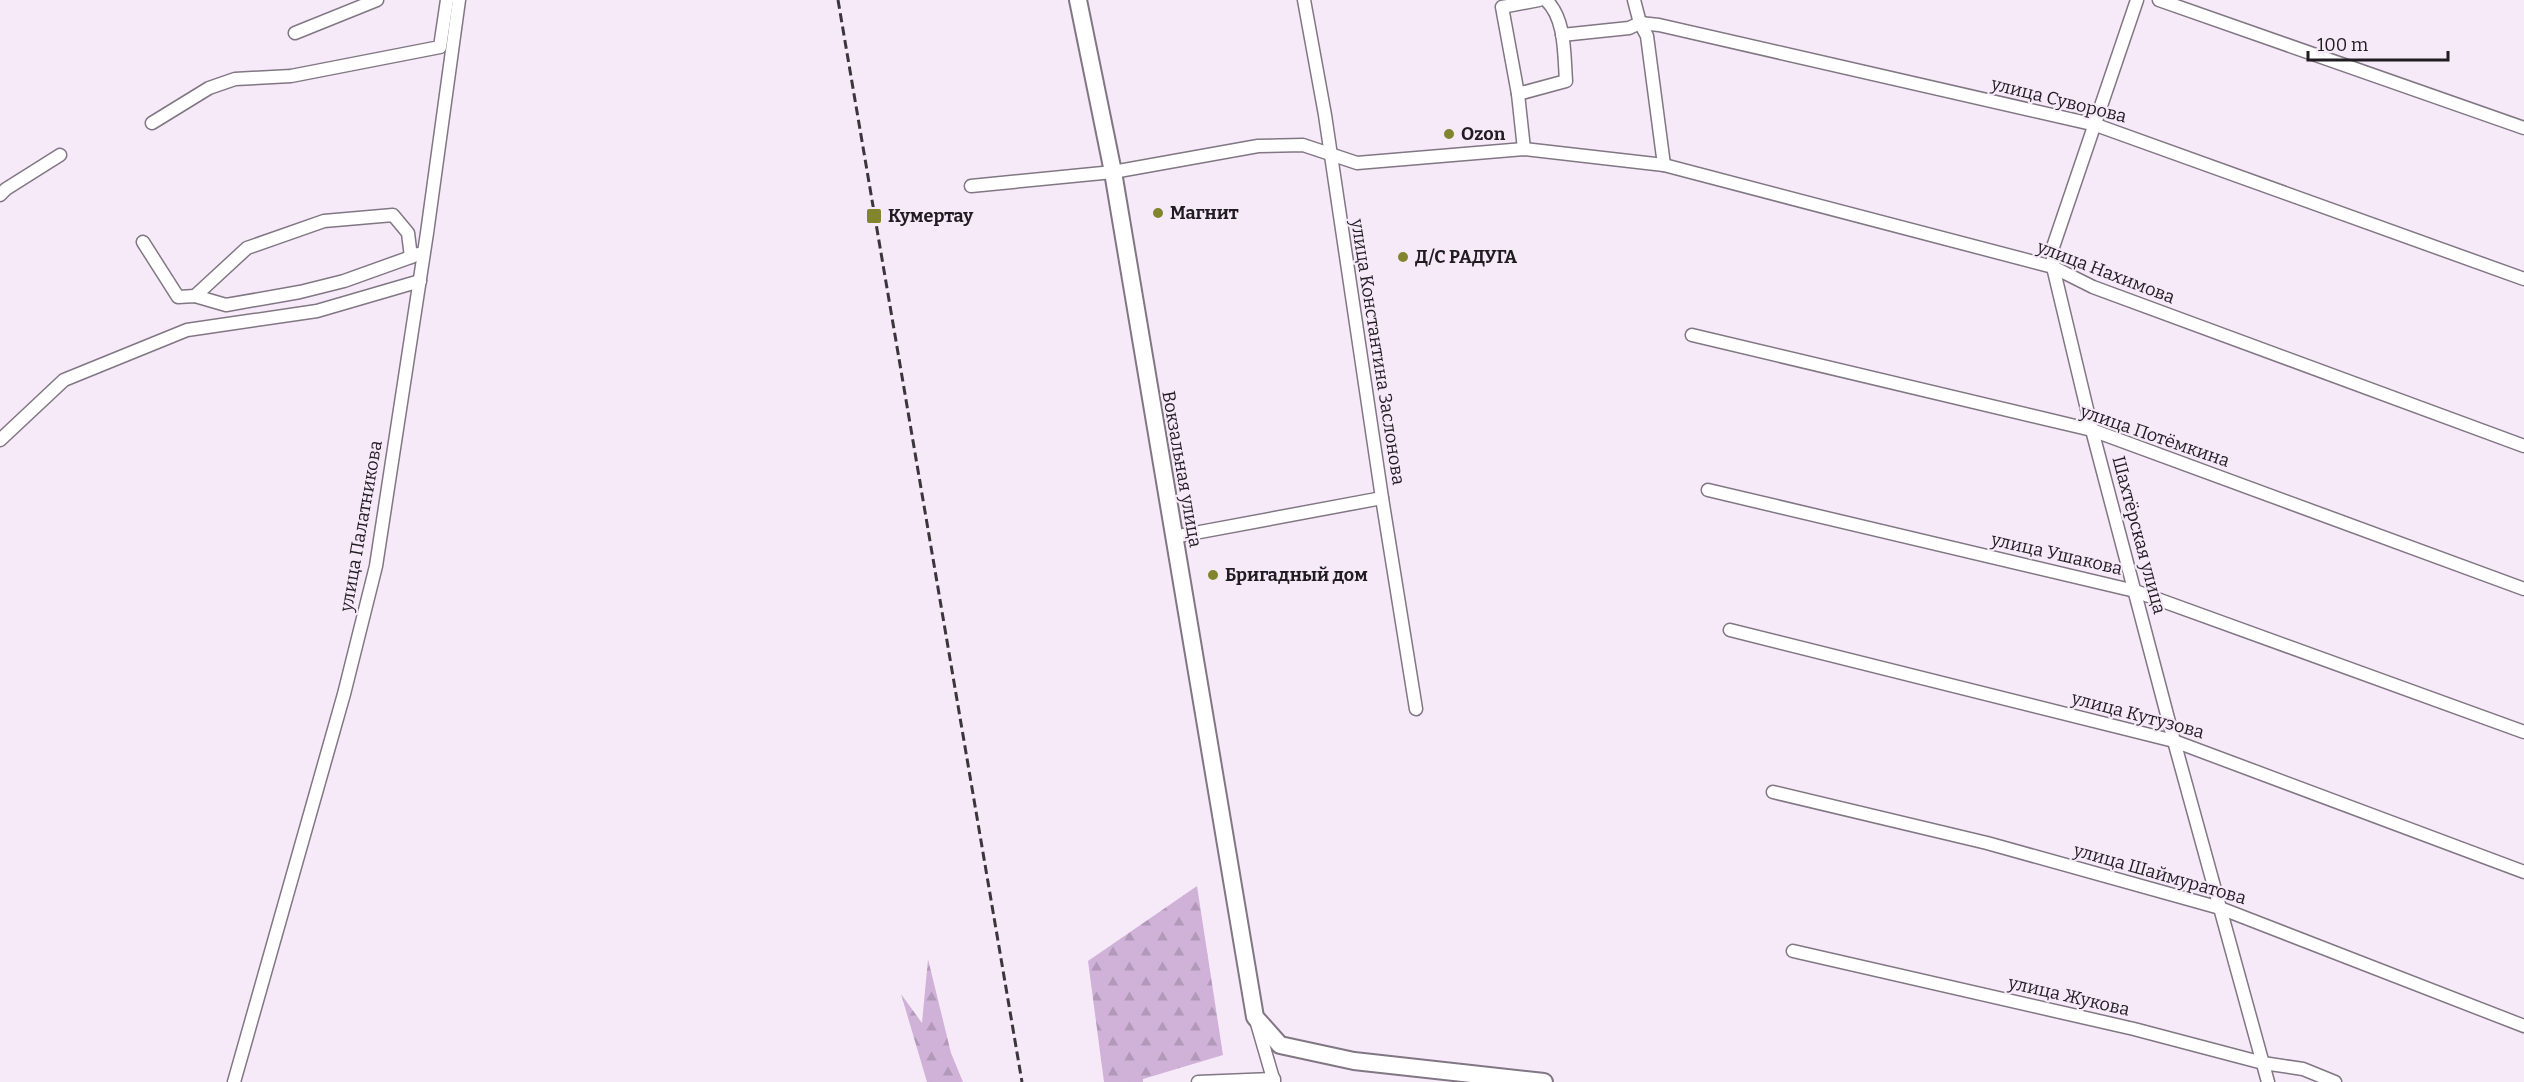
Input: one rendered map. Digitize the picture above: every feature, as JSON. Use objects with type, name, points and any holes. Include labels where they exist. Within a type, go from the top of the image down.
[{"type":"main road","name":"Вокзальная улица","points":[[1078,0],[1113,172],[1255,1017]]},
{"type":"main road","points":[[1255,1017],[1280,1045],[1354,1061],[1507,1080],[1544,1082]]},
{"type":"street","points":[[295,33],[376,0]]},
{"type":"street","points":[[152,123],[209,88],[235,79],[291,76],[440,47],[447,0]]},
{"type":"street","name":"улица Палатникова","points":[[234,1082],[344,694],[376,566],[420,281],[459,0]]},
{"type":"street","name":"улица Константина Заслонова","points":[[1304,0],[1325,115],[1416,709]]},
{"type":"street","points":[[1524,149],[1518,94],[1502,7],[1539,0]]},
{"type":"street","points":[[1518,94],[1566,81],[1562,35],[1554,7],[1546,0]]},
{"type":"street","points":[[1634,0],[1640,23],[1647,36],[1664,165]]},
{"type":"street","name":"Шахтёрская улица","points":[[2137,0],[2053,247],[2053,267],[2092,430],[2174,741],[2268,1082]]},
{"type":"street","points":[[2159,0],[2524,128]]},
{"type":"street","points":[[1562,35],[1629,28],[1640,23]]},
{"type":"street","name":"улица Суворова","points":[[1640,23],[2096,125],[2524,279]]},
{"type":"street","name":"улица Нахимова","points":[[971,186],[1113,172],[1258,146],[1303,145],[1357,163],[1524,149],[1664,165],[2053,267],[2104,291],[2524,446]]},
{"type":"street","points":[[0,195],[60,155]]},
{"type":"street","points":[[195,296],[247,248],[324,221],[393,215],[408,233],[411,257]]},
{"type":"street","points":[[143,242],[178,297],[195,296],[226,305],[300,292],[344,281],[424,251]]},
{"type":"street","points":[[0,440],[64,380],[187,330],[317,311],[420,281]]},
{"type":"street","name":"улица Потёмкина","points":[[1692,336],[2092,430],[2524,589]]},
{"type":"street","name":"улица Ушакова","points":[[1708,490],[2135,591],[2524,732]]},
{"type":"street","points":[[1173,537],[1382,498]]},
{"type":"street","name":"улица Кутузова","points":[[1730,630],[2174,741],[2524,872]]},
{"type":"street","name":"улица Шаймуратова","points":[[1773,792],[1987,843],[2220,908],[2524,1026]]},
{"type":"street","name":"улица Жукова","points":[[1793,951],[2134,1029],[2264,1064],[2303,1069],[2335,1082]]},
{"type":"street","points":[[1198,1082],[1274,1081],[1255,1017]]},
{"type":"green space","points":[[1197,886],[1223,1055],[1143,1079],[1143,1082],[1104,1082],[1088,961]]},
{"type":"green space","points":[[928,959],[951,1053],[963,1082],[927,1082],[901,994],[922,1023]]},
{"type":"railway","points":[[838,0],[1022,1082]]},
{"type":"place","name":"Ozon","points":[[1449,134]]},
{"type":"place","name":"Магнит","points":[[1158,213]]},
{"type":"place","name":"Кумертау","points":[[874,216]]},
{"type":"place","name":"Д/С РАДУГА","points":[[1403,257]]},
{"type":"place","name":"Бригадный дом","points":[[1213,575]]}]
